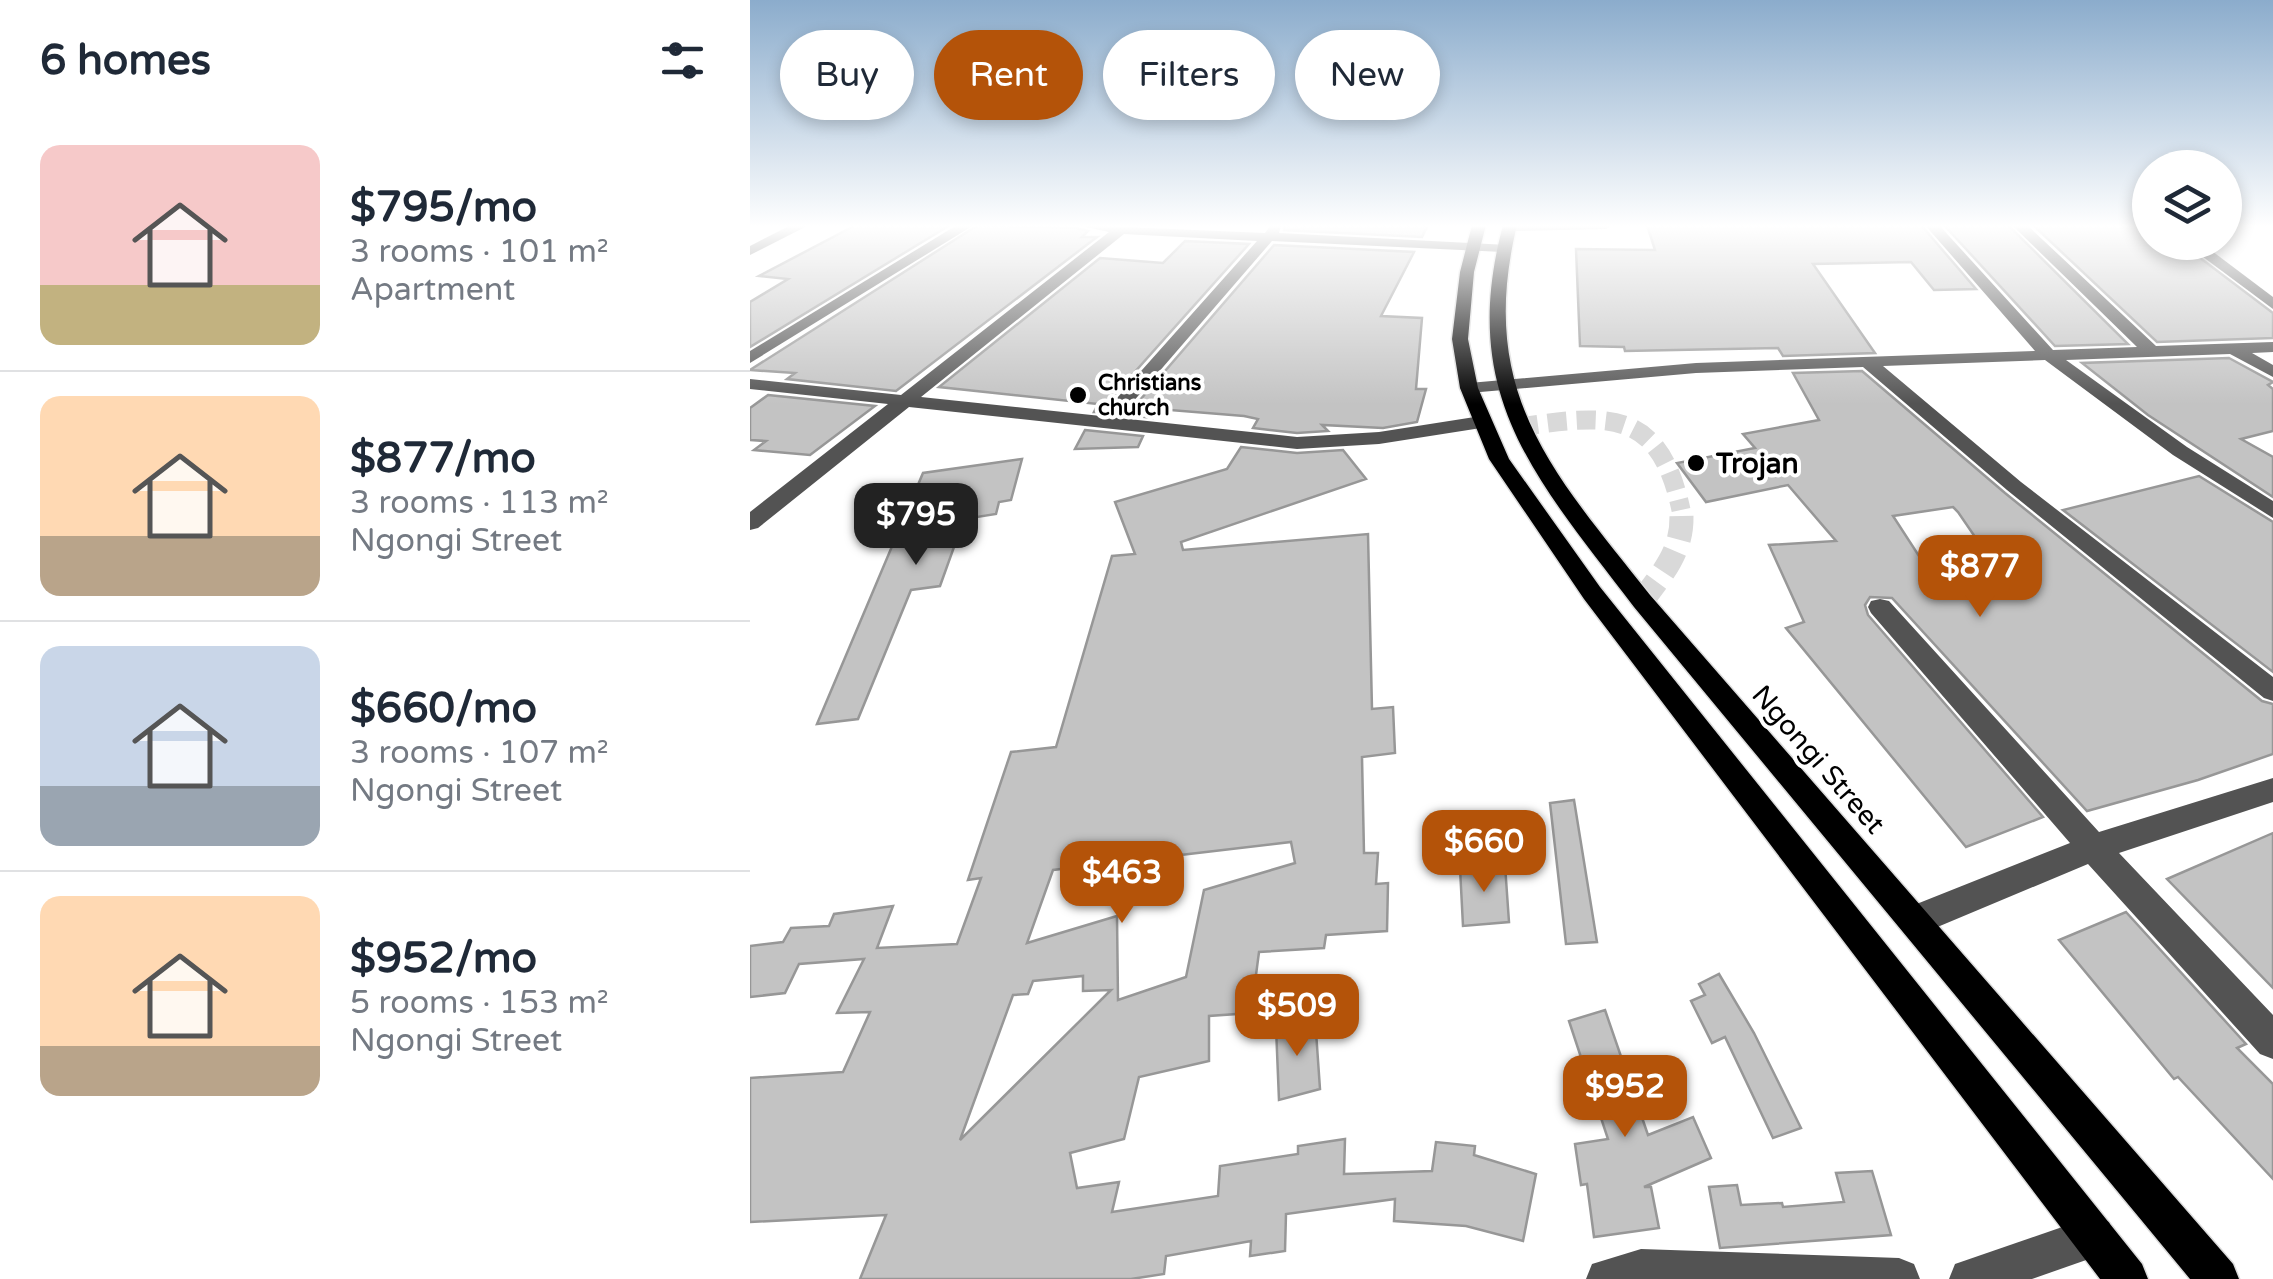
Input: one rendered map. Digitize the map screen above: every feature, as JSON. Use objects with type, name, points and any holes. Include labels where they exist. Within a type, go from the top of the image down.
[{"type":"main road","points":[[1468,285],[1460,339],[1469,388],[1481,422],[1523,498],[1592,593],[2127,1279]]},
{"type":"main road","name":"Ngongi Street","points":[[1500,285],[1497,312],[1513,412],[1558,489],[1642,602],[2218,1279]]},
{"type":"street","points":[[750,358],[870,285]]},
{"type":"street","points":[[750,523],[1052,285]]},
{"type":"street","points":[[1105,424],[1226,285]]},
{"type":"street","points":[[1985,285],[2047,354],[2165,441],[2273,511]]},
{"type":"street","points":[[2082,285],[2149,349]]},
{"type":"street","points":[[2247,285],[2273,304]]},
{"type":"street","points":[[1469,388],[1865,360],[2273,347]]},
{"type":"street","points":[[2232,348],[2273,372]]},
{"type":"street","points":[[1865,360],[2014,486],[2273,691]]},
{"type":"street","points":[[750,384],[1297,443],[1379,438],[1481,422]]},
{"type":"street","points":[[1880,607],[2093,848],[2273,1041]]},
{"type":"street","points":[[1916,920],[2093,848],[2273,790]]},
{"type":"street","points":[[1970,1279],[2094,1237]]},
{"type":"street","points":[[1607,1279],[1641,1270],[1899,1279]]},
{"type":"building","points":[[779,285],[852,285],[750,347],[750,302]]},
{"type":"building","points":[[884,285],[1035,285],[896,391],[787,379],[795,373],[750,370]]},
{"type":"building","points":[[1067,285],[1213,285],[1099,412],[1094,412],[1098,404],[939,387]]},
{"type":"building","points":[[1240,285],[1397,285],[1381,316],[1422,318],[1416,389],[1426,389],[1417,422],[1383,428],[1322,425],[1328,431],[1297,433],[1253,428],[1258,419],[1244,416],[1158,409],[1153,418],[1127,415]]},
{"type":"building","points":[[1577,285],[1827,285],[1875,353],[1783,356],[1778,348],[1625,351],[1624,347],[1580,346]]},
{"type":"building","points":[[1930,285],[1972,285],[1976,289],[1934,290]]},
{"type":"building","points":[[1999,285],[2068,285],[2128,344],[2055,346]]},
{"type":"building","points":[[2096,285],[2236,285],[2273,313],[2273,338],[2157,342]]},
{"type":"building","points":[[2229,358],[2273,382],[2268,385],[2273,389],[2273,431],[2241,439],[2273,457],[2273,497],[2148,415],[2082,363]]},
{"type":"building","points":[[1862,371],[2005,493],[2262,701],[2273,704],[2273,754],[2087,811],[1892,598],[1870,597],[1865,605],[1868,615],[2043,817],[1966,847],[1786,628],[1804,622],[1769,545],[1836,541],[1788,485],[1706,502],[1677,463],[1755,448],[1743,434],[1819,420],[1793,373]],"holes":[[[1953,507],[1997,569],[1930,573],[1893,516]]]},
{"type":"building","points":[[768,395],[875,406],[810,455],[754,450],[766,441],[750,440],[750,408]]},
{"type":"building","points":[[1085,430],[1143,436],[1138,447],[1075,449]]},
{"type":"building","points":[[1241,447],[1297,453],[1343,450],[1366,479],[1181,542],[1183,550],[1368,534],[1372,709],[1393,707],[1395,753],[1362,757],[1364,853],[1378,853],[1376,884],[1388,883],[1387,931],[1326,935],[1324,948],[1259,952],[1251,1013],[1209,1016],[1209,1061],[1139,1077],[1124,1139],[1070,1153],[1077,1188],[1119,1182],[1112,1212],[1218,1196],[1220,1166],[1298,1154],[1298,1146],[1345,1139],[1344,1174],[1432,1171],[1436,1142],[1475,1146],[1474,1155],[1536,1174],[1523,1241],[1466,1226],[1394,1221],[1395,1199],[1286,1214],[1285,1251],[1250,1256],[1251,1241],[1166,1256],[1164,1274],[1131,1279],[860,1279],[886,1215],[750,1222],[750,1078],[843,1072],[870,1012],[837,1013],[864,959],[799,964],[785,993],[750,997],[750,946],[783,942],[791,928],[829,926],[834,914],[893,906],[877,948],[957,944],[981,878],[968,880],[1011,752],[1056,747],[1112,556],[1135,554],[1115,502],[1227,469]],"holes":[[[1291,842],[1295,863],[1204,890],[1186,977],[1118,1000],[1117,916],[1027,943],[1053,870]],[[1083,976],[1083,991],[1111,990],[960,1140],[1013,995],[1028,994],[1033,981]]]},
{"type":"building","points":[[1022,459],[1011,500],[999,502],[996,514],[964,519],[940,586],[911,590],[858,719],[817,724],[923,473]]},
{"type":"building","points":[[2199,476],[2273,522],[2273,672],[2063,510]]},
{"type":"building","points":[[1574,800],[1597,942],[1566,944],[1550,803]]},
{"type":"building","points":[[2273,833],[2273,988],[2167,879]]},
{"type":"building","points":[[1505,865],[1509,922],[1463,926],[1460,868]]},
{"type":"building","points":[[2126,912],[2246,1044],[2237,1048],[2273,1084],[2273,1179],[2178,1077],[2174,1079],[2059,940]]},
{"type":"building","points":[[1719,974],[1754,1033],[1801,1128],[1773,1138],[1725,1037],[1712,1043],[1691,1001],[1705,995],[1699,984]]},
{"type":"building","points":[[1605,1010],[1648,1135],[1693,1117],[1711,1158],[1644,1187],[1651,1187],[1659,1228],[1594,1237],[1587,1184],[1581,1185],[1575,1144],[1608,1139],[1569,1021]]},
{"type":"building","points":[[1315,1017],[1320,1089],[1279,1100],[1276,1027]]},
{"type":"building","points":[[1872,1171],[1891,1235],[1720,1248],[1709,1187],[1737,1185],[1741,1205],[1782,1203],[1783,1207],[1844,1202],[1836,1173]]},
{"type":"tunnel","points":[[1519,427],[1578,420],[1624,425],[1643,435],[1659,451],[1681,510]]},
{"type":"tunnel","points":[[1642,601],[1676,547],[1681,510]]},
{"type":"place","name":"Christians church","points":[[1078,395]]},
{"type":"place","name":"Trojan","points":[[1696,463]]}]
